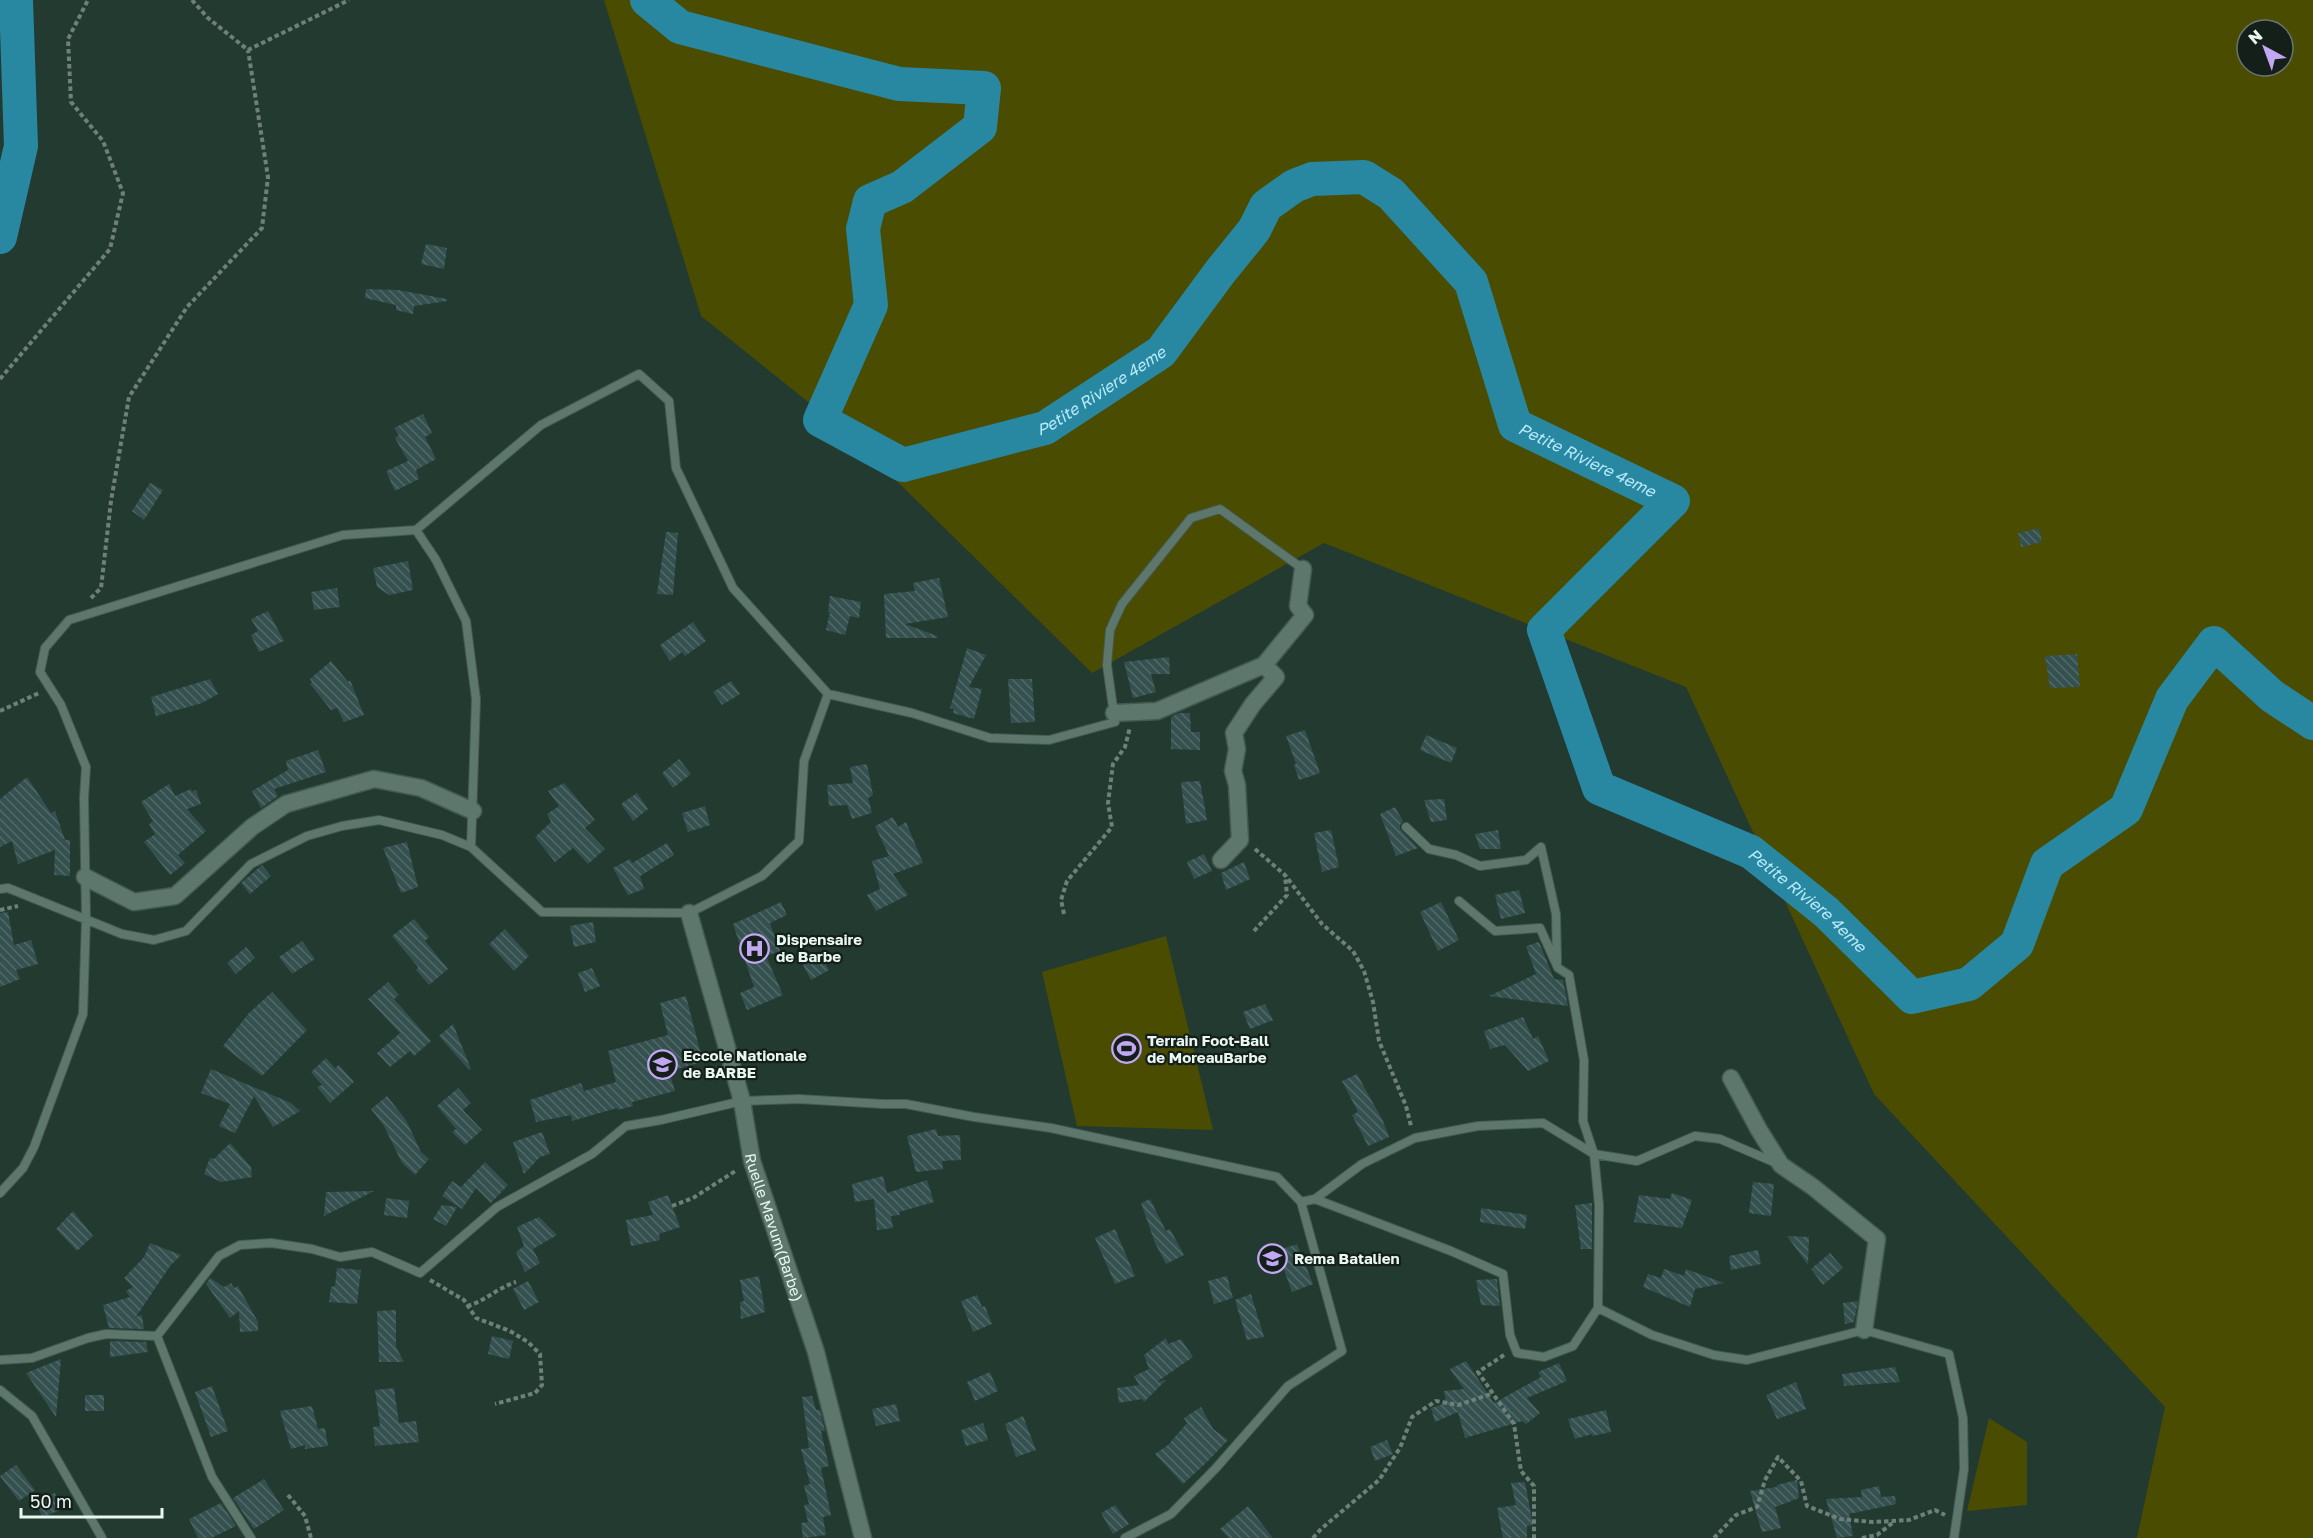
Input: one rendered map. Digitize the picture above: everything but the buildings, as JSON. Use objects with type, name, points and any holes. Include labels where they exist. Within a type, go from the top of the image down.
[{"type":"street","points":[[1114,712],[1156,711],[1264,665],[1305,615],[1298,606],[1303,569]]},
{"type":"street","points":[[1221,860],[1240,840],[1238,785],[1233,771],[1237,749],[1234,732],[1252,704],[1276,677],[1264,665]]},
{"type":"street","points":[[85,877],[134,902],[175,896],[252,827],[286,804],[374,778],[421,788],[473,811]]},
{"type":"street","name":"Ruelle Mavum(Barbe)","points":[[689,913],[742,1101],[752,1161],[816,1352],[863,1538]]},
{"type":"street","points":[[1731,1078],[1781,1165],[1813,1187],[1877,1239],[1864,1330]]},
{"type":"lane","points":[[0,1193],[17,1176],[34,1147],[82,1014],[86,920],[84,798],[86,767],[61,705],[40,672],[45,648],[69,620],[343,535],[416,530],[541,425],[639,374],[669,401],[675,468],[733,588],[828,694],[912,713],[990,738],[1048,740],[1115,722],[1107,665],[1110,630],[1122,604],[1191,518],[1220,509],[1303,569]]},
{"type":"lane","points":[[416,530],[436,560],[465,621],[476,699],[471,847]]},
{"type":"lane","points":[[0,889],[8,888],[122,934],[154,940],[186,931],[251,864],[307,836],[342,826],[379,820],[442,835],[471,847],[542,912],[689,913],[762,876],[799,842],[804,761],[828,694]]},
{"type":"lane","points":[[1406,827],[1429,849],[1456,855],[1480,866],[1526,860],[1541,847],[1557,914],[1557,968]]},
{"type":"lane","points":[[1315,1199],[1451,1251],[1503,1274],[1510,1335],[1516,1353],[1544,1358],[1573,1346],[1598,1308],[1599,1205],[1594,1154],[1583,1121],[1584,1060],[1569,975],[1557,968],[1540,928],[1495,931],[1459,901]]},
{"type":"lane","points":[[157,1336],[219,1256],[240,1245],[271,1243],[312,1249],[340,1257],[372,1252],[420,1273],[497,1208],[592,1154],[626,1126],[742,1101],[799,1099],[906,1104],[1051,1128],[1277,1177],[1301,1202],[1342,1351],[1288,1386],[1216,1468],[1171,1514],[1125,1538]]},
{"type":"lane","points":[[1301,1202],[1315,1199],[1362,1164],[1415,1138],[1478,1126],[1543,1123],[1594,1154],[1636,1161],[1695,1136],[1720,1139],[1781,1165]]},
{"type":"lane","points":[[1598,1308],[1652,1335],[1714,1355],[1747,1360],[1864,1330],[1949,1354],[1963,1418],[1964,1469],[1954,1538]]},
{"type":"lane","points":[[0,1360],[32,1358],[106,1334],[157,1336]]},
{"type":"lane","points":[[157,1336],[212,1477],[251,1538]]},
{"type":"lane","points":[[0,1390],[32,1416],[102,1538]]},
{"type":"path","points":[[0,379],[110,249],[123,193],[103,141],[71,102],[68,39],[88,0]]},
{"type":"path","points":[[69,620],[101,588],[111,501],[129,396],[187,307],[262,228],[268,177],[248,50],[208,18],[192,0]]},
{"type":"path","points":[[248,50],[350,0]]},
{"type":"path","points":[[0,711],[50,688]]},
{"type":"path","points":[[1064,914],[1061,900],[1067,881],[1112,828],[1108,803],[1113,764],[1125,747],[1129,729],[1135,722]]},
{"type":"path","points":[[1240,840],[1254,848],[1285,875],[1322,924],[1353,951],[1364,970],[1373,1002],[1379,1041],[1406,1106],[1415,1138]]},
{"type":"path","points":[[1254,930],[1287,895],[1285,875]]},
{"type":"path","points":[[672,1206],[693,1198],[740,1168]]},
{"type":"path","points":[[420,1273],[464,1300],[476,1318],[510,1331],[528,1342],[540,1354],[542,1385],[535,1393],[495,1404]]},
{"type":"path","points":[[467,1306],[477,1304],[501,1287],[516,1282]]},
{"type":"path","points":[[1515,1349],[1478,1372],[1491,1394],[1514,1424],[1521,1471],[1534,1486],[1534,1538]]},
{"type":"path","points":[[1313,1538],[1379,1480],[1400,1448],[1412,1417],[1436,1401],[1458,1405],[1491,1394]]},
{"type":"path","points":[[1714,1538],[1736,1515],[1758,1507],[1765,1480],[1778,1457],[1801,1481],[1807,1506],[1840,1519],[1873,1522],[1909,1520],[1935,1510],[1957,1521]]},
{"type":"path","points":[[288,1495],[305,1516],[311,1538]]},
{"type":"path","points":[[1862,1538],[1877,1534],[1896,1521]]},
{"type":"shaded area","points":[[604,0],[2313,0],[2313,1538],[2137,1538],[2165,1407],[1874,1094],[1686,687],[1324,543],[1092,673],[853,438],[701,316]]},
{"type":"shaded area","name":"Terrain Foot-Ball de MoreauBarbe","points":[[1166,936],[1213,1130],[1077,1126],[1042,972]]},
{"type":"shaded area","points":[[1989,1418],[2027,1442],[2027,1505],[1967,1511]]},
{"type":"waterway","points":[[0,237],[21,146],[16,0]]},
{"type":"waterway","name":"Petite Riviere 4eme","points":[[647,0],[680,27],[899,84],[984,88],[980,127],[902,187],[870,201],[863,229],[871,305],[820,420],[903,465],[1045,428],[1161,352],[1254,230],[1266,206],[1294,186],[1312,179],[1364,177],[1391,194],[1471,282],[1515,425],[1673,501],[1544,630],[1599,788],[1751,852],[1826,912],[1912,997],[1969,984],[2017,944],[2047,864],[2126,809],[2172,699],[2214,643],[2272,696],[2313,723]]},
{"type":"place","name":"Dispensaire de Barbe","points":[[755,948]]},
{"type":"place","name":"Terrain Foot-Ball de MoreauBarbe","points":[[1126,1049]]},
{"type":"place","name":"Eccole Nationale de BARBE","points":[[662,1064]]},
{"type":"place","name":"Rema Batalien","points":[[1273,1258]]}]
